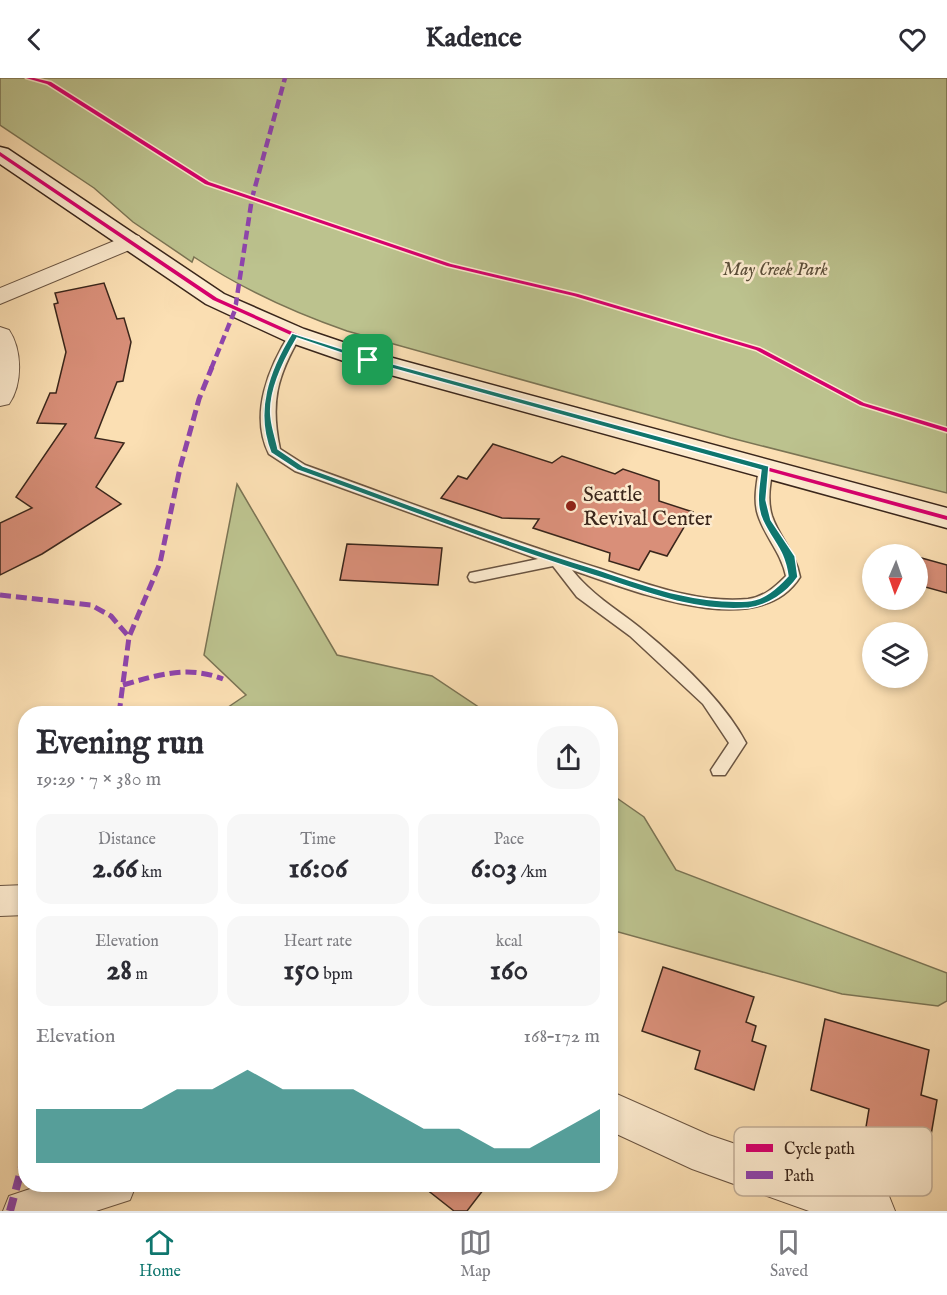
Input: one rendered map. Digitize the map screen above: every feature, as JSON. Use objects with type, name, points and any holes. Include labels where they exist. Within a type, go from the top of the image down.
[{"type":"street","points":[[0,154],[215,299],[295,335],[368,360],[947,518]]},
{"type":"street","points":[[0,297],[130,241]]},
{"type":"street","points":[[0,335],[7,353],[7,372],[0,398]]},
{"type":"street","points":[[0,901],[18,900]]},
{"type":"street","points":[[618,1115],[647,1131],[734,1166]]},
{"type":"street","points":[[24,1211],[90,1192]]},
{"type":"street","points":[[827,1196],[874,1211]]},
{"type":"lane","points":[[295,335],[284,354],[268,394],[266,417],[274,451],[300,468],[556,560],[654,591],[705,603],[750,604],[777,594],[793,577],[790,556],[766,520],[762,500],[766,468]]},
{"type":"lane","points":[[475,577],[556,560]]},
{"type":"lane","points":[[556,560],[582,593],[643,638],[708,700],[738,743],[719,770]]},
{"type":"green space","name":"May Creek Park","points":[[0,78],[947,78],[947,493],[731,438],[347,331],[287,308],[230,279],[194,257],[192,262],[133,222],[94,188],[0,125]]},
{"type":"green space","points":[[237,484],[337,655],[432,676],[477,706],[230,706],[246,695],[204,655]]},
{"type":"green space","points":[[618,799],[644,817],[676,870],[947,973],[947,1001],[938,1006],[842,994],[618,932]]},
{"type":"building","points":[[104,283],[117,319],[124,318],[131,342],[123,381],[117,382],[95,438],[124,443],[96,487],[121,504],[42,554],[0,575],[0,523],[32,508],[16,497],[66,424],[37,423],[50,393],[56,393],[66,352],[54,304],[58,303],[55,293]]},
{"type":"building","name":"Seattle Revival Center","points":[[493,444],[552,463],[562,456],[615,474],[623,469],[659,481],[659,501],[693,512],[667,556],[650,551],[639,570],[609,561],[610,553],[533,528],[539,519],[502,518],[441,498],[458,476],[467,479]]},
{"type":"building","points":[[347,544],[442,548],[438,585],[340,580]]},
{"type":"building","points":[[928,560],[947,565],[947,593],[928,588]]},
{"type":"building","points":[[663,967],[754,997],[746,1022],[756,1026],[752,1041],[766,1046],[754,1090],[695,1069],[700,1051],[642,1031]]},
{"type":"building","points":[[825,1019],[929,1050],[921,1095],[937,1100],[932,1129],[932,1127],[866,1127],[869,1109],[811,1090]]},
{"type":"building","points":[[430,1192],[482,1192],[467,1211],[454,1211]]},
{"type":"marked path","points":[[120,706],[129,637],[160,563],[180,468],[199,399],[235,310],[252,198],[285,78]]},
{"type":"marked path","points":[[0,595],[91,605],[111,616],[129,637]]},
{"type":"marked path","points":[[123,685],[185,670],[210,674],[223,679]]},
{"type":"marked path","points":[[10,1211],[18,1182]]},
{"type":"cycle path","points":[[28,78],[49,83],[207,183],[449,265],[576,295],[758,349],[862,404],[947,430]]},
{"type":"cycle path","points":[[0,154],[215,299],[295,335],[368,360],[947,518]]},
{"type":"place","name":"Seattle Revival Center","points":[[571,506]]},
{"type":"route","points":[[295,335],[368,360],[766,468],[762,500],[766,520],[790,556],[793,577],[777,594],[750,604],[705,603],[654,591],[556,560],[300,468],[274,451],[266,417],[268,394],[284,354],[295,335]]}]
